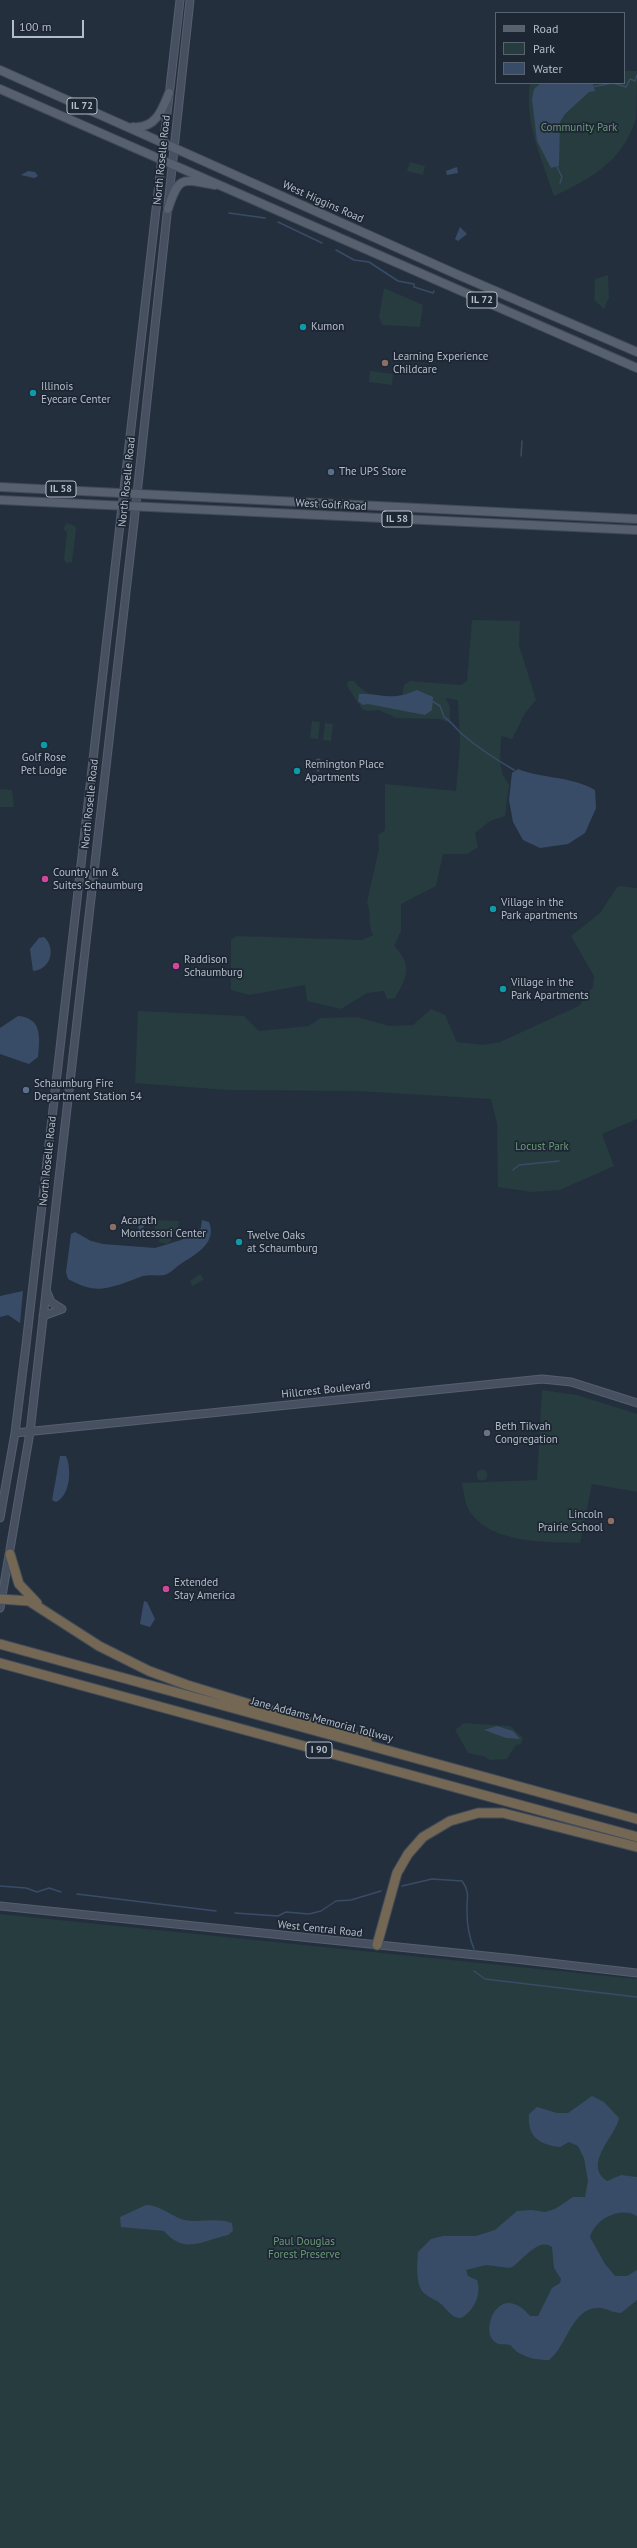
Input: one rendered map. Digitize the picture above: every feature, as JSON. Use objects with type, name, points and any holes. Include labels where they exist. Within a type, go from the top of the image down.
[{"type":"highway","points":[[10,1554],[19,1584],[43,1609]]},
{"type":"highway","points":[[1,1602],[21,1599],[43,1609],[99,1646],[149,1671],[187,1685],[358,1736],[405,1756]]},
{"type":"highway","name":"Jane Addams Memorial Tollway","points":[[0,1644],[637,1819]]},
{"type":"highway","name":"I 90","points":[[0,1663],[637,1837]]},
{"type":"highway","points":[[377,1945],[395,1878],[408,1854],[430,1831],[461,1816],[478,1813],[503,1813],[637,1847]]},
{"type":"main road","name":"North Roselle Road","points":[[0,1518],[15,1433],[122,492],[180,0]]},
{"type":"main road","name":"North Roselle Road","points":[[1,1602],[30,1432],[137,493],[190,0]]},
{"type":"main road","name":"West Higgins Road","points":[[0,70],[174,146],[456,274],[637,352]]},
{"type":"main road","name":"IL 72","points":[[0,89],[172,162],[637,368]]},
{"type":"main road","points":[[128,126],[142,127],[151,124],[161,112],[169,93]]},
{"type":"main road","points":[[168,209],[175,187],[181,182],[196,181],[227,187]]},
{"type":"main road","name":"IL 58","points":[[0,486],[122,492]]},
{"type":"main road","name":"West Golf Road","points":[[122,492],[637,519]]},
{"type":"main road","name":"IL 58","points":[[0,500],[121,506]]},
{"type":"main road","name":"West Golf Road","points":[[121,506],[637,530]]},
{"type":"main road","points":[[43,1316],[62,1309],[51,1302],[46,1289]]},
{"type":"main road","name":"Hillcrest Boulevard","points":[[15,1433],[542,1379],[571,1382],[637,1402]]},
{"type":"main road","name":"West Central Road","points":[[0,1906],[377,1945],[637,1974]]},
{"type":"green space","name":"Community Park","points":[[625,71],[637,71],[636,118],[631,133],[623,146],[615,157],[593,175],[581,183],[554,196],[535,141],[529,98],[530,84],[625,84]]},
{"type":"green space","points":[[410,162],[425,166],[423,175],[407,171]]},
{"type":"green space","points":[[608,275],[609,297],[604,309],[594,300],[595,279]]},
{"type":"green space","points":[[384,288],[423,305],[420,327],[382,325],[379,317]]},
{"type":"green space","points":[[370,371],[393,374],[392,385],[369,382]]},
{"type":"green space","points":[[67,523],[75,526],[76,529],[72,562],[66,563],[64,559],[67,533],[63,528]]},
{"type":"green space","points":[[472,620],[520,621],[519,645],[536,700],[525,713],[512,739],[501,736],[500,763],[503,775],[509,785],[505,816],[490,821],[475,833],[478,847],[467,854],[443,854],[436,886],[401,904],[401,931],[394,946],[404,959],[406,972],[403,984],[395,998],[387,999],[384,991],[367,993],[341,1009],[307,1001],[305,985],[249,995],[231,990],[231,940],[236,936],[362,940],[373,935],[370,927],[367,902],[379,849],[378,835],[385,830],[385,784],[456,791],[460,745],[458,700],[445,698],[450,706],[450,723],[440,719],[396,718],[379,710],[367,711],[362,709],[347,686],[348,681],[354,681],[370,694],[381,697],[402,696],[404,685],[410,681],[461,685],[467,681]]},
{"type":"green space","points":[[312,721],[320,722],[318,739],[310,738]]},
{"type":"green space","points":[[325,723],[333,724],[331,741],[323,740]]},
{"type":"green space","points":[[0,789],[12,790],[14,807],[0,807]]},
{"type":"green space","name":"Locust Park","points":[[618,886],[637,888],[637,1119],[602,1134],[614,1166],[560,1190],[532,1192],[498,1187],[497,1123],[491,1099],[357,1091],[228,1090],[135,1083],[138,1011],[244,1016],[259,1031],[309,1026],[320,1018],[357,1017],[389,1026],[413,1025],[431,1009],[445,1015],[457,1042],[483,1045],[500,1042],[579,1006],[593,987],[594,976],[571,936],[600,913]]},
{"type":"green space","points":[[155,1220],[179,1221],[178,1232],[155,1231]]},
{"type":"green space","points":[[164,1232],[172,1234],[171,1241],[167,1244],[158,1242]]},
{"type":"green space","points":[[200,1274],[204,1279],[193,1286],[190,1281]]},
{"type":"green space","points":[[542,1390],[577,1395],[637,1414],[637,1492],[592,1484],[580,1543],[536,1541],[506,1536],[492,1530],[480,1522],[470,1512],[465,1498],[462,1483],[537,1480]]},
{"type":"green space","points":[[480,1470],[484,1470],[486,1471],[486,1479],[480,1480],[477,1477],[477,1473]]},
{"type":"green space","points":[[464,1723],[510,1726],[523,1738],[521,1744],[516,1745],[507,1759],[490,1760],[483,1756],[468,1753],[455,1730]]},
{"type":"green space","name":"Paul Douglas Forest Preserve","points":[[0,1914],[637,1979],[637,2548],[0,2548]]},
{"type":"water","points":[[540,84],[593,84],[595,91],[589,92],[565,114],[560,122],[559,166],[551,168],[537,141],[532,99],[534,89]]},
{"type":"water","points":[[457,167],[458,173],[447,175],[446,171]]},
{"type":"water","points":[[28,171],[35,172],[38,176],[34,178],[21,175]]},
{"type":"water","points":[[460,227],[467,234],[458,241],[455,239]]},
{"type":"water","points":[[417,690],[433,697],[432,710],[425,715],[368,704],[363,705],[358,701],[359,694],[400,696]]},
{"type":"water","points":[[319,758],[325,765],[318,772],[315,768],[319,765],[315,760]]},
{"type":"water","points":[[518,769],[537,775],[576,782],[595,790],[596,808],[585,833],[568,844],[540,848],[523,840],[513,822],[509,800],[512,773]]},
{"type":"water","points":[[44,937],[50,947],[50,958],[44,967],[33,971],[30,949],[39,938]]},
{"type":"water","points":[[18,1016],[32,1020],[38,1030],[38,1057],[29,1064],[0,1054],[0,1028]]},
{"type":"water","points":[[202,1220],[209,1222],[211,1229],[208,1241],[200,1251],[167,1274],[143,1276],[115,1286],[101,1289],[86,1287],[68,1279],[66,1272],[71,1234],[75,1232],[91,1241],[103,1244],[155,1248],[181,1240],[201,1228]]},
{"type":"water","points":[[143,1221],[145,1223],[143,1229],[148,1235],[145,1238],[139,1232],[138,1225]]},
{"type":"water","points":[[23,1291],[20,1323],[8,1315],[0,1317],[0,1296]]},
{"type":"water","points":[[60,1456],[66,1456],[69,1475],[67,1488],[61,1499],[56,1502],[52,1500]]},
{"type":"water","points":[[144,1601],[147,1602],[155,1619],[150,1627],[140,1624]]},
{"type":"water","points":[[497,1726],[513,1731],[520,1739],[506,1738],[484,1730]]},
{"type":"water","points":[[592,2096],[604,2102],[619,2118],[617,2125],[599,2158],[598,2167],[600,2174],[607,2181],[621,2175],[637,2177],[637,2216],[630,2213],[623,2213],[609,2216],[597,2225],[590,2237],[605,2264],[615,2276],[627,2276],[637,2270],[637,2300],[621,2313],[601,2308],[591,2309],[583,2313],[571,2328],[555,2354],[549,2360],[540,2360],[520,2353],[510,2345],[495,2342],[491,2336],[489,2328],[495,2311],[501,2305],[509,2303],[519,2306],[530,2316],[538,2316],[552,2288],[560,2283],[561,2279],[554,2268],[552,2247],[541,2245],[535,2247],[510,2268],[486,2265],[466,2270],[468,2276],[477,2280],[478,2296],[470,2311],[461,2318],[452,2315],[441,2304],[425,2294],[422,2290],[417,2274],[418,2252],[431,2239],[443,2236],[476,2236],[495,2230],[517,2211],[532,2210],[545,2212],[555,2209],[573,2197],[585,2197],[588,2181],[584,2158],[578,2146],[569,2142],[560,2147],[540,2141],[532,2134],[529,2114],[537,2107],[557,2113],[568,2113]]},
{"type":"water","points":[[146,2205],[151,2205],[184,2220],[226,2221],[232,2223],[233,2231],[228,2235],[201,2243],[186,2244],[179,2243],[164,2231],[121,2227],[120,2217]]},
{"type":"waterway","points":[[616,84],[626,87],[630,79],[635,81],[637,75]]},
{"type":"waterway","points":[[592,87],[608,84]]},
{"type":"waterway","points":[[556,165],[562,177],[560,183]]},
{"type":"waterway","points":[[229,213],[265,218]]},
{"type":"waterway","points":[[278,222],[322,243]]},
{"type":"waterway","points":[[336,250],[354,260],[369,262],[398,281],[414,284],[414,287],[433,293],[434,291]]},
{"type":"waterway","points":[[521,456],[522,441]]},
{"type":"waterway","points":[[432,701],[440,706],[444,717],[468,739],[514,770]]},
{"type":"waterway","points":[[513,1170],[519,1165],[559,1161]]},
{"type":"waterway","points":[[402,1886],[432,1879],[462,1881],[465,1885],[468,1896],[468,1926],[474,1949]]},
{"type":"waterway","points":[[0,1886],[26,1888],[37,1892],[49,1888],[61,1892]]},
{"type":"waterway","points":[[235,1913],[278,1916],[286,1912],[309,1914],[321,1911],[336,1901],[351,1900],[381,1891]]},
{"type":"waterway","points":[[77,1894],[216,1911]]},
{"type":"waterway","points":[[474,1971],[485,1979],[637,1997]]},
{"type":"place","name":"Kumon","points":[[303,327]]},
{"type":"place","name":"Learning Experience Childcare","points":[[385,363]]},
{"type":"place","name":"Illinois Eyecare Center","points":[[33,393]]},
{"type":"place","name":"The UPS Store","points":[[331,472]]},
{"type":"place","name":"Golf Rose Pet Lodge","points":[[44,745]]},
{"type":"place","name":"Remington Place Apartments","points":[[297,771]]},
{"type":"place","name":"Country Inn & Suites Schaumburg","points":[[45,879]]},
{"type":"place","name":"Village in the Park apartments","points":[[493,909]]},
{"type":"place","name":"Raddison Schaumburg","points":[[176,966]]},
{"type":"place","name":"Village in the Park Apartments","points":[[503,989]]},
{"type":"place","name":"Schaumburg Fire Department Station 54","points":[[26,1090]]},
{"type":"place","name":"Acarath Montessori Center","points":[[113,1227]]},
{"type":"place","name":"Twelve Oaks at Schaumburg","points":[[239,1242]]},
{"type":"place","name":"Beth Tikvah Congregation","points":[[487,1433]]},
{"type":"place","name":"Lincoln Prairie School","points":[[611,1521]]},
{"type":"place","name":"Extended Stay America","points":[[166,1589]]}]
